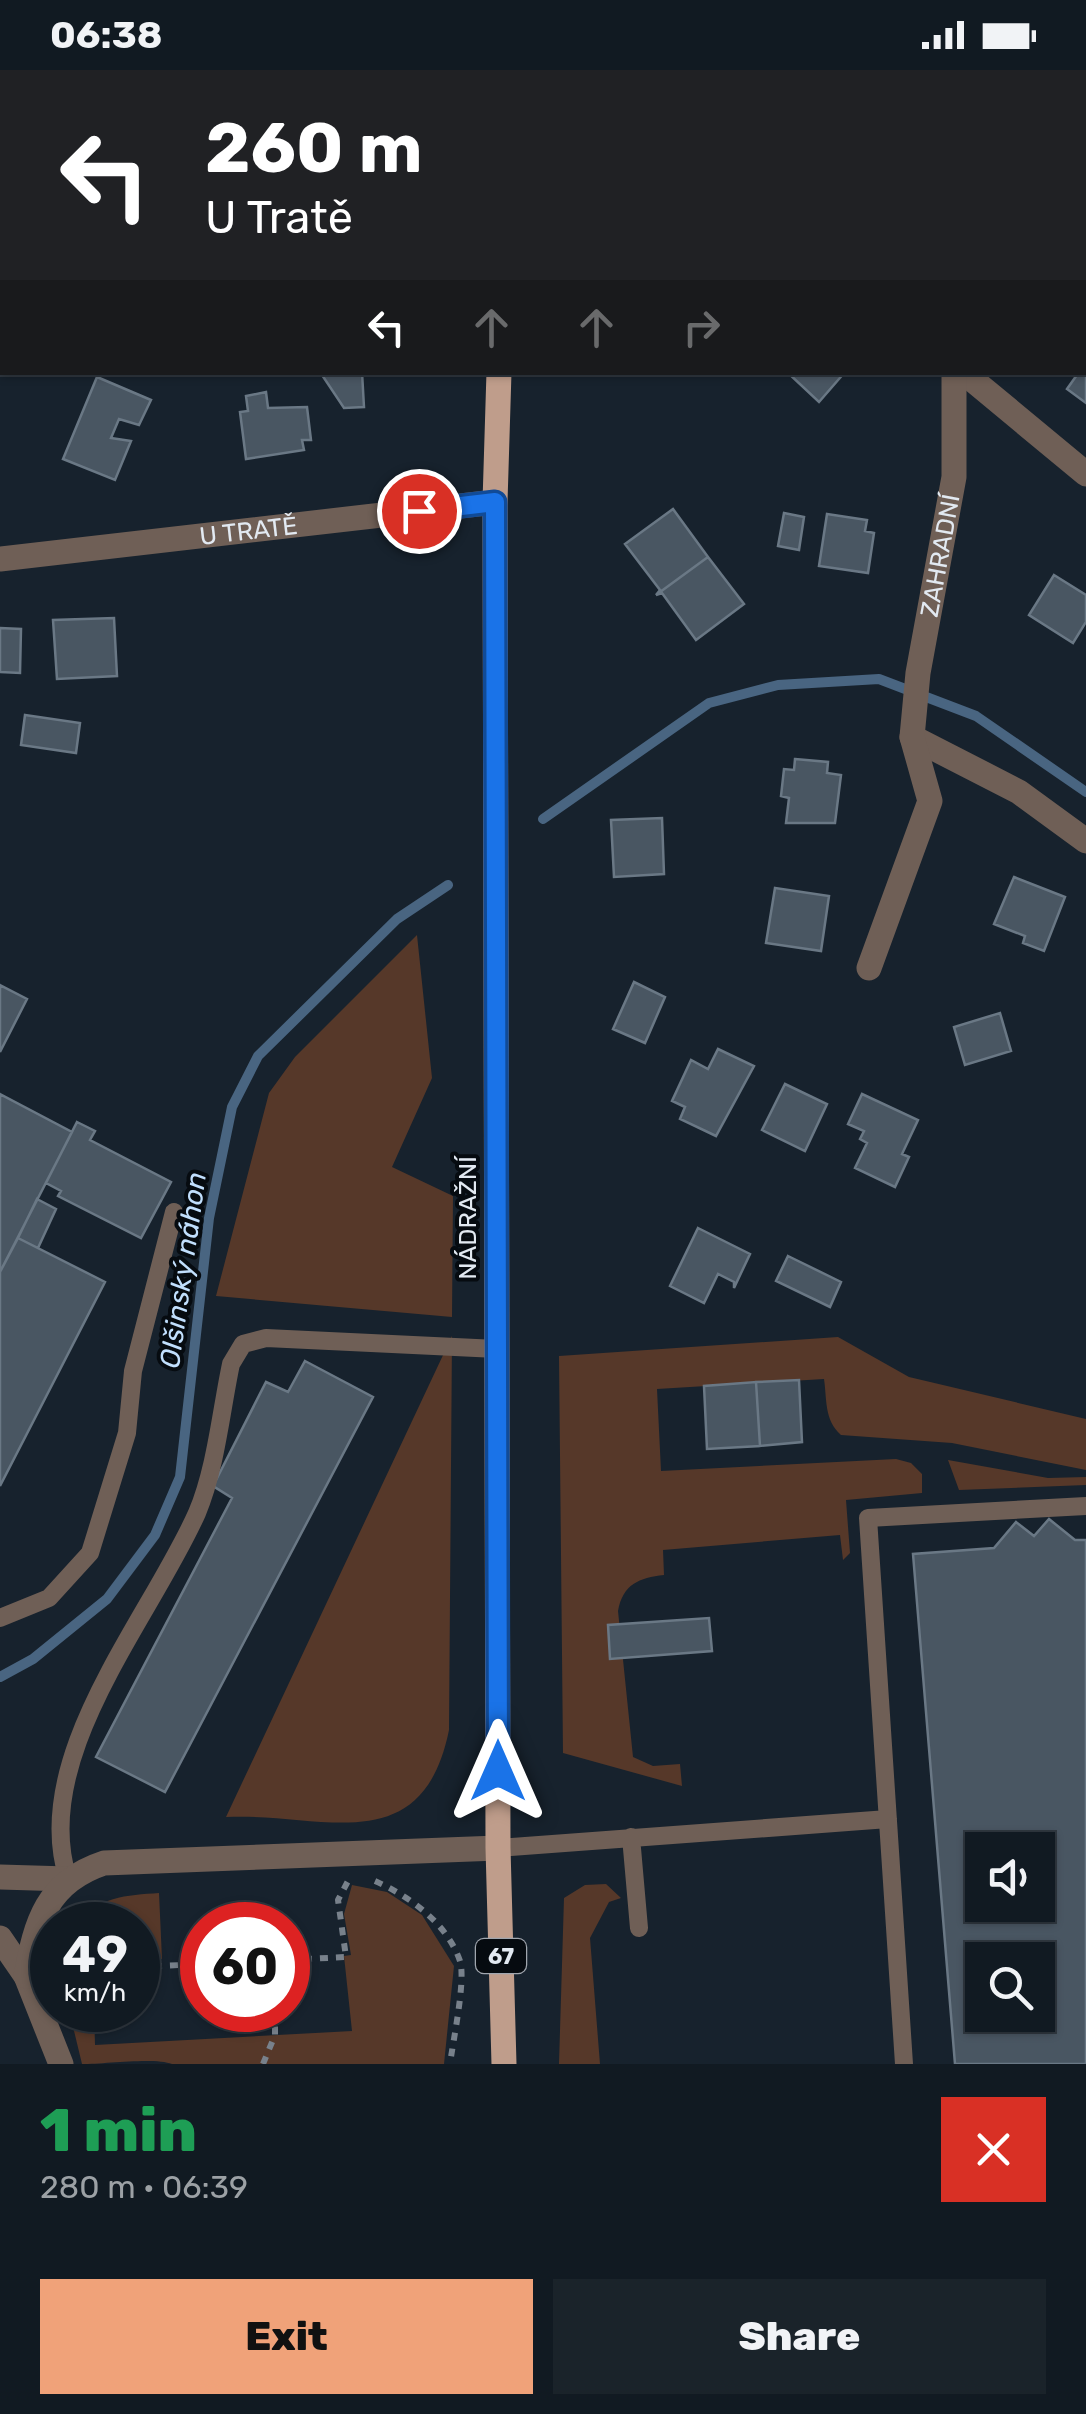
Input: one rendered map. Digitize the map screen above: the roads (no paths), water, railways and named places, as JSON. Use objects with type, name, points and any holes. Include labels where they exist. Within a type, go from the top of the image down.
[{"type":"main road","name":"NÁDRAŽNÍ","points":[[499,375],[495,502],[498,1848],[504,2064]]},
{"type":"street","name":"ZAHRADNÍ","points":[[869,968],[930,800],[912,737],[918,673],[954,477],[954,375]]},
{"type":"street","points":[[967,375],[1086,474]]},
{"type":"street","name":"U TRATĚ","points":[[0,559],[495,502]]},
{"type":"street","points":[[912,737],[1019,792],[1086,841]]},
{"type":"street","points":[[0,1878],[68,1878],[104,1863],[127,1860],[498,1848]]},
{"type":"street","points":[[26,1976],[41,1918],[68,1878]]},
{"type":"street","points":[[0,1938],[26,1976],[62,2064]]},
{"type":"lane","points":[[0,1618],[49,1598],[90,1553],[128,1433],[133,1371],[174,1212]]},
{"type":"lane","points":[[68,1878],[62,1836],[73,1747],[198,1508],[232,1364],[243,1344],[266,1338],[497,1349]]},
{"type":"lane","points":[[904,2064],[868,1518],[1086,1506]]},
{"type":"lane","points":[[498,1848],[888,1820]]},
{"type":"lane","points":[[631,1837],[639,1928]]},
{"type":"waterway","name":"Olšinský náhon","points":[[543,819],[709,703],[778,685],[879,679],[976,716],[1086,792]]},
{"type":"waterway","name":"Olšinský náhon","points":[[0,1677],[33,1659],[107,1599],[155,1535],[180,1477],[209,1218],[232,1107],[258,1056],[397,919],[448,885]]}]
